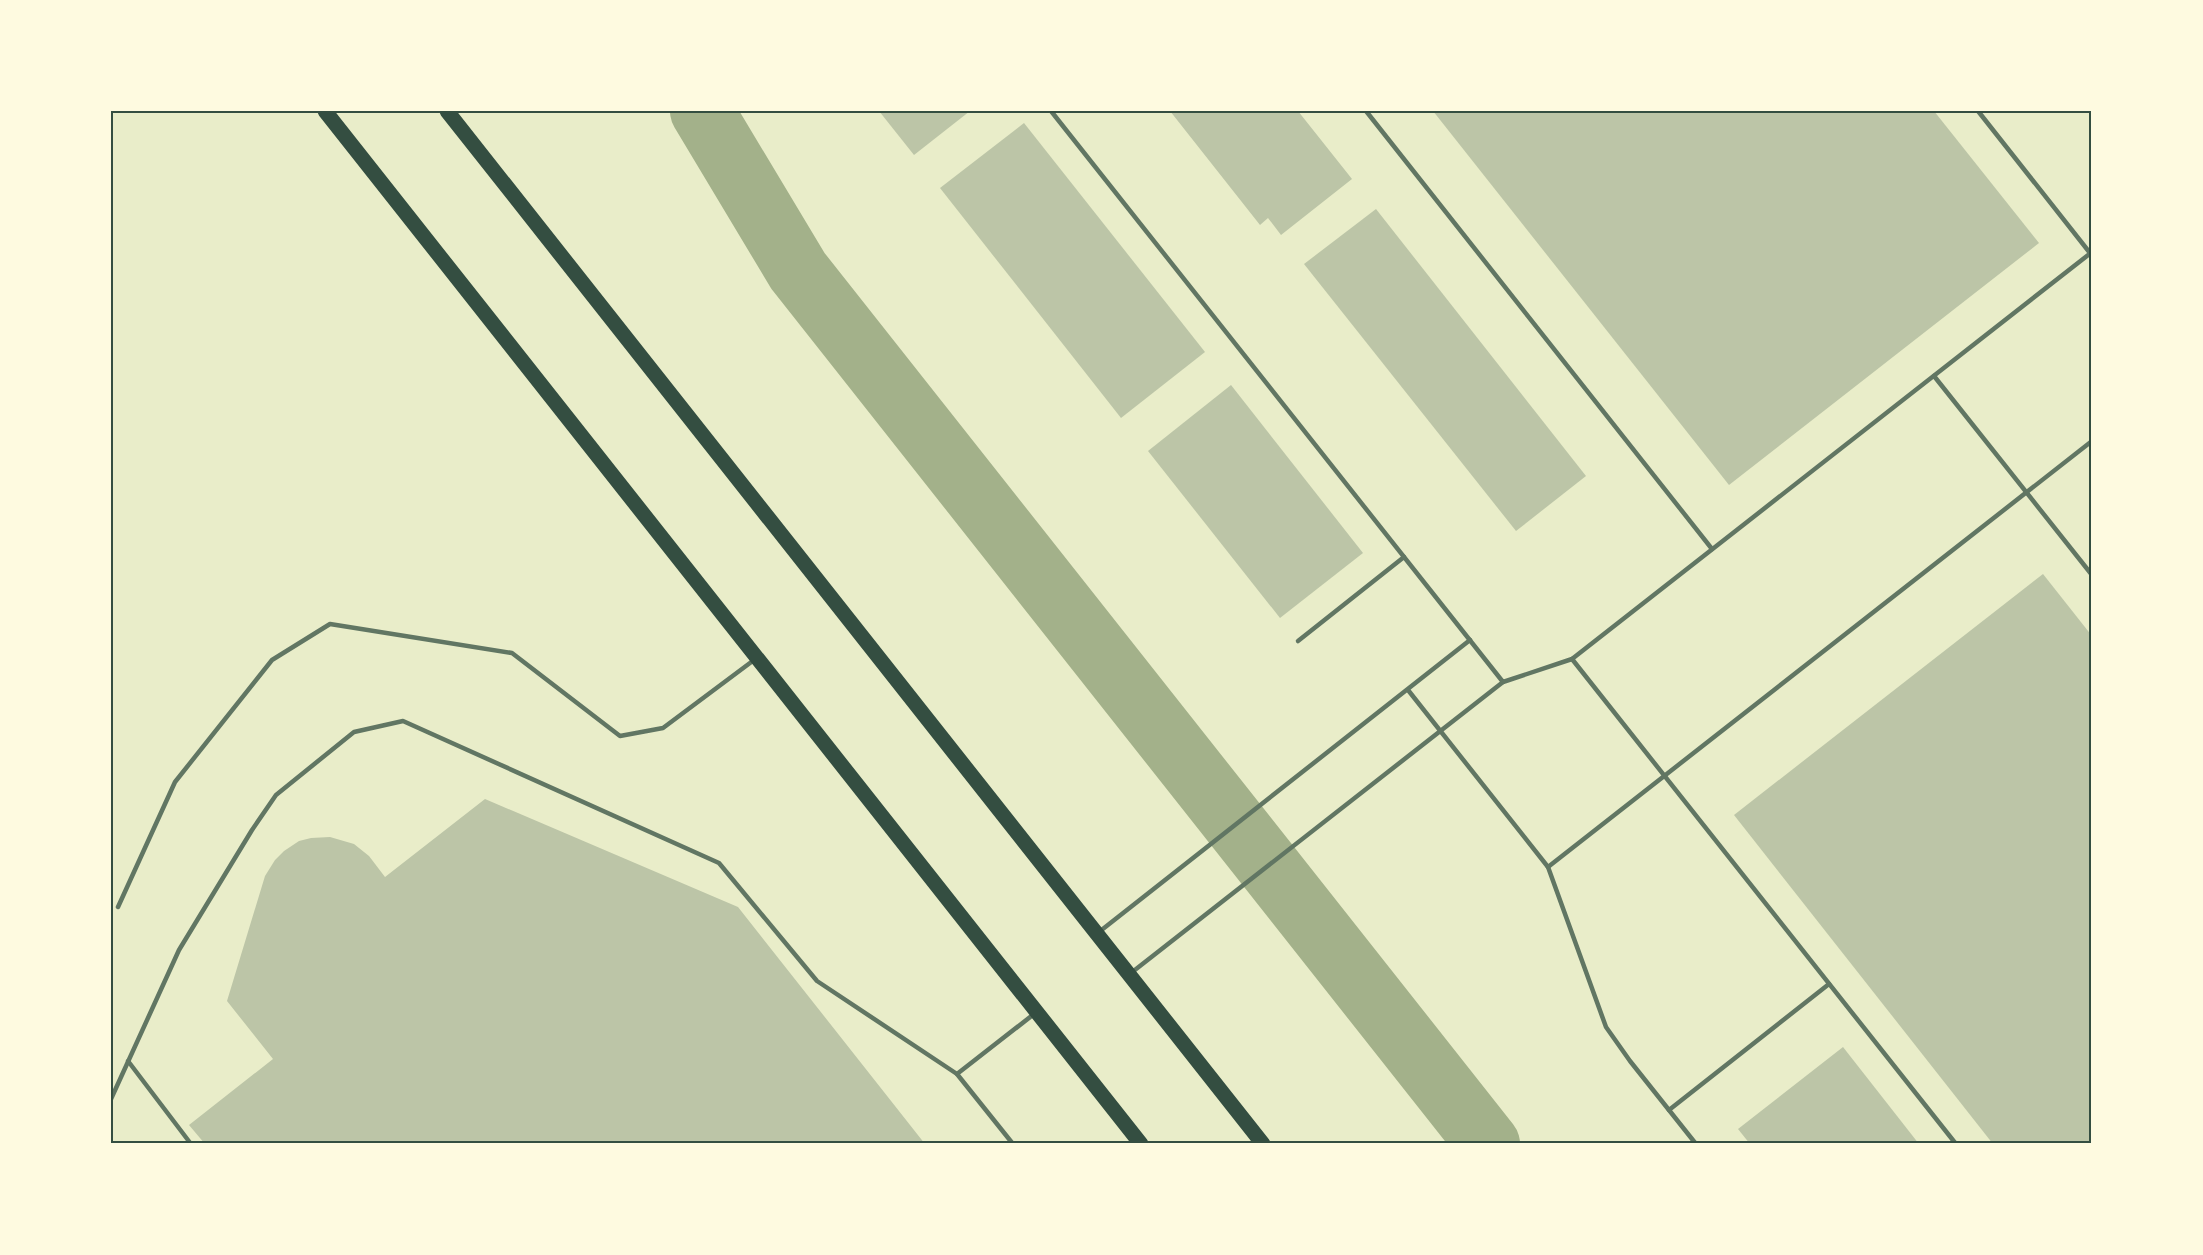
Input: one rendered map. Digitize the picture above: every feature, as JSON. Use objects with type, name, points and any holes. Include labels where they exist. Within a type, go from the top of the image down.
[{"type":"main road","points":[[326,111],[1141,1144]]},
{"type":"main road","points":[[447,111],[1263,1144]]},
{"type":"lane","points":[[1051,111],[1503,682]]},
{"type":"lane","points":[[1366,111],[1712,549]]},
{"type":"lane","points":[[1129,975],[1503,682],[1572,659],[2091,252],[1978,111]]},
{"type":"lane","points":[[1934,376],[2092,575]]},
{"type":"lane","points":[[1548,867],[2092,441]]},
{"type":"lane","points":[[1298,641],[1404,557]]},
{"type":"lane","points":[[118,907],[175,782],[272,660],[330,624],[512,653],[620,736],[663,728],[757,658]]},
{"type":"lane","points":[[1096,933],[1470,640]]},
{"type":"lane","points":[[1572,659],[1956,1144]]},
{"type":"lane","points":[[1408,690],[1548,867],[1606,1027],[1696,1144]]},
{"type":"lane","points":[[111,1099],[178,950],[276,795],[354,732],[403,721],[719,863],[817,981],[957,1074],[1013,1144]]},
{"type":"lane","points":[[1669,1110],[1829,984]]},
{"type":"lane","points":[[957,1074],[1037,1012]]},
{"type":"lane","points":[[128,1061],[191,1144]]},
{"type":"building","points":[[879,111],[970,111],[914,155]]},
{"type":"building","points":[[1170,111],[1298,111],[1352,179],[1281,235],[1268,218],[1260,225]]},
{"type":"building","points":[[1433,111],[1934,111],[2039,243],[1729,485]]},
{"type":"building","points":[[1024,123],[1205,352],[1121,418],[940,188]]},
{"type":"building","points":[[1376,209],[1586,476],[1516,531],[1304,264]]},
{"type":"building","points":[[1231,385],[1363,553],[1280,618],[1148,451]]},
{"type":"building","points":[[2043,574],[2092,636],[2092,1144],[1993,1144],[1734,815]]},
{"type":"building","points":[[485,799],[738,907],[925,1144],[205,1144],[189,1125],[273,1059],[227,1001],[265,876],[275,860],[299,841],[330,837],[354,844],[369,856],[385,877]]},
{"type":"building","points":[[1843,1047],[1919,1144],[1750,1144],[1738,1129]]},
{"type":"waterway","points":[[702,111],[798,271],[1488,1144]]}]
